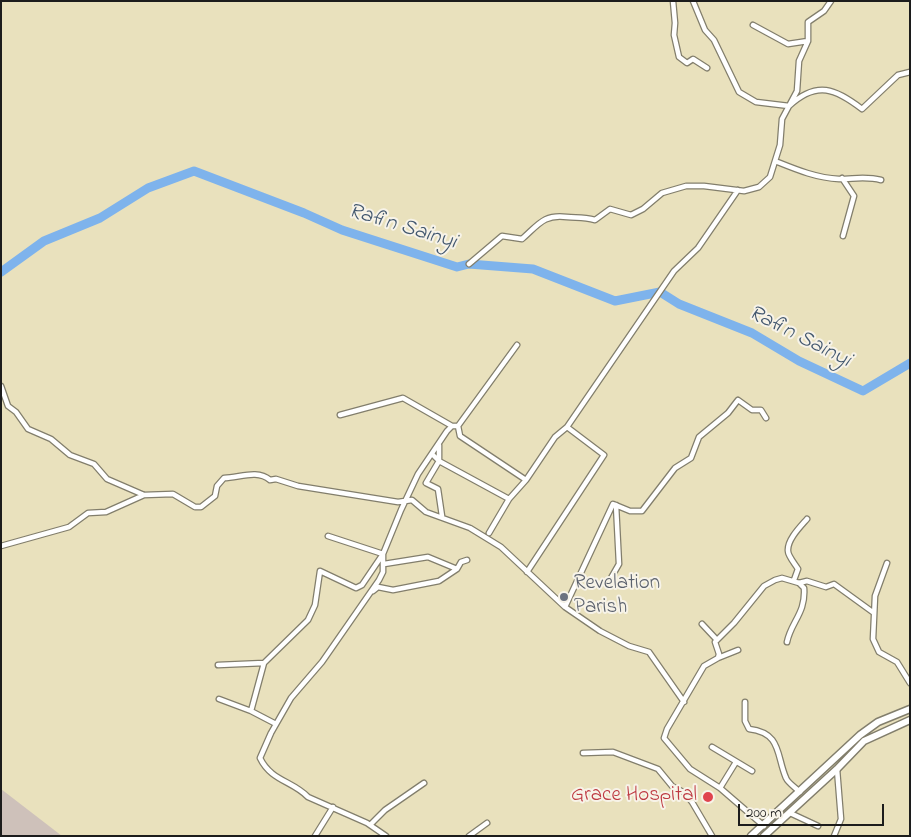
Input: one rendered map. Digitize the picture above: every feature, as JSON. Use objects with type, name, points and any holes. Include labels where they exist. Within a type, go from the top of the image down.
[{"type":"main road","points":[[751,836],[764,826],[860,735],[878,722],[910,709]]},
{"type":"main road","points":[[764,836],[837,769],[864,741],[910,720]]},
{"type":"street","points":[[673,1],[674,36],[679,57],[687,63],[693,59],[707,68]]},
{"type":"street","points":[[693,1],[705,30],[714,40],[739,92],[756,102],[789,106],[800,96],[819,90],[832,90],[862,109],[898,75],[910,72]]},
{"type":"street","points":[[469,264],[502,236],[522,239],[546,218],[553,215],[577,216],[595,220],[610,209],[631,215],[643,210],[662,193],[686,186],[738,190],[759,187],[770,176],[780,145],[782,120],[797,92],[800,78],[799,62],[808,41],[808,22],[824,11],[832,1]]},
{"type":"street","points":[[753,25],[788,44],[808,41]]},
{"type":"street","points":[[774,162],[804,173],[842,178],[867,176],[881,180]]},
{"type":"street","points":[[842,178],[854,196],[843,236]]},
{"type":"street","points":[[489,533],[509,499],[526,480],[555,437],[567,427],[674,271],[698,248],[738,190]]},
{"type":"street","points":[[517,345],[458,426],[460,436],[526,480]]},
{"type":"street","points":[[1,386],[8,406],[16,412],[28,429],[51,439],[70,455],[94,464],[107,479],[144,495]]},
{"type":"street","points":[[340,415],[403,398],[452,426],[458,426]]},
{"type":"street","points":[[565,607],[607,513],[613,504],[630,511],[642,511],[676,468],[691,458],[700,437],[728,413],[738,400],[752,410],[760,410],[766,418]]},
{"type":"street","points":[[251,711],[264,663],[308,620],[315,605],[320,571],[356,588],[362,585],[383,554],[418,474],[452,426]]},
{"type":"street","points":[[527,572],[604,455],[567,427]]},
{"type":"street","points":[[439,445],[439,461],[426,483],[438,489],[442,516]]},
{"type":"street","points":[[432,454],[439,461],[509,499]]},
{"type":"street","points":[[1,546],[69,527],[88,513],[106,512],[144,495],[173,494],[195,507],[201,507],[215,496],[217,486],[224,478],[234,478],[244,474],[265,476],[270,480],[276,478],[298,486],[406,502],[412,500],[426,512],[442,516],[470,528],[492,542],[565,607],[600,631],[629,646],[649,652],[684,702]]},
{"type":"street","points":[[607,585],[620,564],[616,505]]},
{"type":"street","points":[[787,642],[805,597],[804,588],[797,581],[798,569],[788,549],[794,535],[807,519]]},
{"type":"street","points":[[328,536],[383,554]]},
{"type":"street","points":[[383,554],[384,564],[379,580],[322,662],[291,698],[260,758],[263,765],[275,777],[303,792],[308,797],[370,825],[386,836]]},
{"type":"street","points":[[384,564],[428,557],[457,569]]},
{"type":"street","points":[[368,594],[378,587],[393,590],[439,581],[457,569],[461,562],[468,560]]},
{"type":"street","points":[[887,563],[875,596],[872,639],[879,652],[897,662],[910,683]]},
{"type":"street","points":[[718,658],[719,654],[714,646],[717,640],[734,623],[764,586],[782,578],[807,581],[826,587],[834,584],[874,613]]},
{"type":"street","points":[[702,624],[717,640]]},
{"type":"street","points":[[738,650],[704,666],[667,729],[664,738],[690,769],[720,788],[764,826]]},
{"type":"street","points":[[218,665],[264,663]]},
{"type":"street","points":[[219,699],[251,711],[276,724]]},
{"type":"street","points":[[745,702],[746,726],[749,730],[762,732],[777,745],[786,779],[800,792]]},
{"type":"street","points":[[712,747],[752,771]]},
{"type":"street","points":[[583,754],[613,752],[658,769],[672,786],[685,793],[712,836]]},
{"type":"street","points":[[720,788],[736,762]]},
{"type":"street","points":[[834,836],[840,819],[837,769]]},
{"type":"street","points":[[370,825],[385,810],[424,783]]},
{"type":"street","points":[[315,836],[333,807]]},
{"type":"street","points":[[790,813],[818,826]]},
{"type":"street","points":[[469,836],[487,823]]},
{"type":"shaded area","points":[[1,789],[62,836],[1,836]]},
{"type":"waterway","name":"Rafin Sainyi","points":[[1,272],[44,241],[100,218],[148,188],[194,171],[304,213],[342,230],[457,267],[469,264],[533,269],[615,301],[660,292],[679,304],[752,333],[799,361],[863,391],[910,363]]},
{"type":"place","name":"Revelation Parish","points":[[564,597]]},
{"type":"place","name":"Grace Hospital","points":[[708,797]]}]
